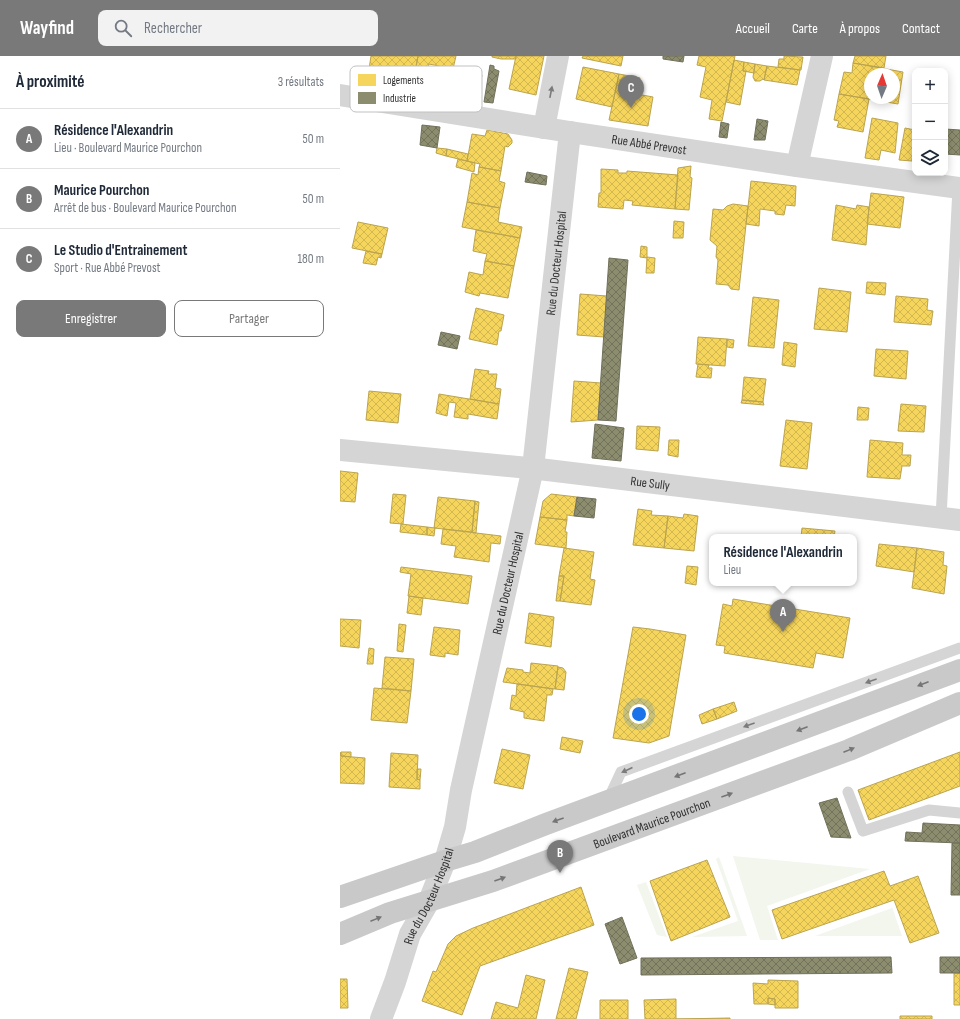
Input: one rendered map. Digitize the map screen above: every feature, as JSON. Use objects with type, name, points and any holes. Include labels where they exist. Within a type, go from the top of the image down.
[{"type":"main road","points":[[340,896],[476,852],[546,824],[960,670]]},
{"type":"main road","name":"Boulevard Maurice Pourchon","points":[[340,934],[390,913],[493,881],[849,750],[960,703]]},
{"type":"street","points":[[544,128],[558,56]]},
{"type":"street","points":[[797,166],[822,56]]},
{"type":"street","name":"Rue Abbé Prevost","points":[[340,95],[350,97]]},
{"type":"street","name":"Rue Abbé Prevost","points":[[445,112],[797,166],[959,188]]},
{"type":"street","name":"Rue du Docteur Hospital","points":[[382,1019],[410,934],[429,901],[445,861],[455,827],[461,790],[533,468],[570,132]]},
{"type":"street","name":"Rue Sully","points":[[340,450],[533,468],[951,519]]},
{"type":"lane","points":[[951,519],[959,188]]},
{"type":"lane","points":[[607,802],[621,772],[960,648]]},
{"type":"lane","points":[[848,792],[863,831],[929,810],[960,813]]},
{"type":"shaded area","points":[[733,856],[870,869],[767,906],[778,940],[760,940]]},
{"type":"shaded area","points":[[719,857],[747,936],[692,937],[738,921],[716,859]]},
{"type":"shaded area","points":[[646,882],[667,937],[657,935],[637,885]]},
{"type":"shaded area","points":[[892,908],[902,936],[815,936]]},
{"type":"building: Logements","points":[[371,56],[418,56],[416,66],[369,66]]},
{"type":"building: Logements","points":[[418,56],[456,56],[454,66],[439,66],[429,64],[428,66],[416,66]]},
{"type":"building: Logements","points":[[492,56],[516,56],[516,59],[501,59]]},
{"type":"building: Logements","points":[[516,56],[544,56],[536,95],[509,89]]},
{"type":"building: Logements","points":[[583,56],[623,56],[621,66],[582,58]]},
{"type":"building: Logements","points":[[699,56],[735,56],[722,121],[709,119],[712,100],[700,97],[706,67],[697,65]]},
{"type":"building: Logements","points":[[784,56],[803,57],[801,70],[778,67],[779,59],[784,59]]},
{"type":"building: Logements","points":[[855,56],[886,56],[884,68],[853,63]]},
{"type":"building: Logements","points":[[734,60],[744,62],[743,71],[746,71],[740,105],[726,102]]},
{"type":"building: Logements","points":[[744,62],[755,64],[754,73],[743,71]]},
{"type":"building: Logements","points":[[853,63],[881,68],[864,68],[864,98],[839,94],[844,72],[852,73]]},
{"type":"building: Logements","points":[[755,64],[767,66],[764,80],[755,81],[753,77]]},
{"type":"building: Logements","points":[[767,66],[800,70],[797,85],[764,80]]},
{"type":"building: Logements","points":[[583,67],[619,74],[612,107],[576,99]]},
{"type":"building: Logements","points":[[900,71],[903,72],[900,91]]},
{"type":"building: Logements","points":[[619,74],[640,78],[637,94],[653,97],[648,126],[609,120]]},
{"type":"building: Logements","points":[[839,94],[864,98],[864,104],[868,104],[863,132],[837,127],[839,121],[834,120]]},
{"type":"building: Logements","points":[[872,118],[898,123],[895,153],[881,150],[879,160],[865,158]]},
{"type":"building: Logements","points":[[905,128],[912,129],[912,161],[899,160]]},
{"type":"building: Logements","points":[[487,130],[508,134],[512,140],[512,143],[508,147],[505,146],[501,171],[479,167],[480,164],[467,161],[472,134],[485,136]]},
{"type":"building: Logements","points":[[437,148],[447,149],[446,156],[436,153]]},
{"type":"building: Logements","points":[[447,149],[468,154],[467,161],[446,156]]},
{"type":"building: Logements","points":[[458,159],[475,163],[474,172],[456,167]]},
{"type":"building: Logements","points":[[691,166],[690,177],[692,178],[689,210],[675,209],[678,168]]},
{"type":"building: Logements","points":[[479,167],[501,171],[499,181],[505,183],[500,208],[467,202],[472,173],[478,175]]},
{"type":"building: Logements","points":[[601,169],[618,170],[618,173],[627,173],[627,171],[678,175],[675,209],[632,205],[633,201],[624,200],[623,209],[598,207],[599,193],[601,193]]},
{"type":"building: Logements","points":[[751,181],[796,186],[795,206],[786,205],[784,215],[775,214],[775,211],[760,209],[759,226],[746,224]]},
{"type":"building: Logements","points":[[871,193],[904,197],[900,228],[867,224]]},
{"type":"building: Logements","points":[[467,202],[500,208],[498,222],[522,227],[520,238],[462,227]]},
{"type":"building: Logements","points":[[733,204],[748,206],[739,290],[731,289],[728,285],[716,284],[718,260],[716,257],[717,246],[710,240],[713,209],[723,210],[727,206]]},
{"type":"building: Logements","points":[[836,205],[856,209],[857,205],[869,207],[866,245],[832,240]]},
{"type":"building: Logements","points":[[674,221],[684,222],[683,238],[673,238]]},
{"type":"building: Logements","points":[[358,222],[388,228],[382,254],[352,248]]},
{"type":"building: Logements","points":[[476,230],[520,238],[514,266],[485,261],[487,254],[473,251]]},
{"type":"building: Logements","points":[[641,246],[647,247],[647,258],[640,257]]},
{"type":"building: Logements","points":[[366,251],[382,254],[381,258],[378,257],[376,265],[363,263]]},
{"type":"building: Logements","points":[[647,257],[655,258],[654,273],[646,273]]},
{"type":"building: Logements","points":[[485,261],[514,266],[508,298],[480,293],[479,296],[465,292],[469,272],[483,275]]},
{"type":"building: Logements","points":[[867,282],[886,283],[885,295],[866,293]]},
{"type":"building: Logements","points":[[819,288],[851,292],[847,332],[814,329]]},
{"type":"building: Logements","points":[[580,294],[607,296],[604,337],[577,335]]},
{"type":"building: Logements","points":[[896,296],[928,299],[927,310],[933,311],[931,325],[894,322]]},
{"type":"building: Logements","points":[[753,297],[779,300],[774,348],[748,346]]},
{"type":"building: Logements","points":[[476,308],[504,315],[501,331],[499,331],[497,345],[469,339]]},
{"type":"building: Logements","points":[[698,337],[727,339],[725,366],[696,364]]},
{"type":"building: Logements","points":[[727,339],[734,340],[733,348],[727,347]]},
{"type":"building: Logements","points":[[784,342],[797,344],[795,367],[782,365]]},
{"type":"building: Logements","points":[[876,349],[908,351],[906,379],[874,376]]},
{"type":"building: Logements","points":[[698,364],[709,365],[708,368],[712,368],[711,378],[696,377]]},
{"type":"building: Logements","points":[[475,369],[489,371],[488,374],[497,374],[495,388],[501,389],[499,404],[470,399]]},
{"type":"building: Logements","points":[[744,377],[766,379],[763,402],[742,400]]},
{"type":"building: Logements","points":[[574,381],[601,383],[598,420],[571,422]]},
{"type":"building: Logements","points":[[369,391],[401,394],[398,423],[366,420]]},
{"type":"building: Logements","points":[[439,394],[499,404],[497,419],[468,414],[468,419],[454,417],[456,403],[449,402],[447,416],[436,413]]},
{"type":"building: Logements","points":[[742,400],[763,402],[764,405],[741,403]]},
{"type":"building: Logements","points":[[901,404],[926,406],[924,432],[898,431]]},
{"type":"building: Logements","points":[[858,407],[869,408],[868,420],[857,420]]},
{"type":"building: Logements","points":[[786,420],[812,423],[807,469],[780,466]]},
{"type":"building: Logements","points":[[637,426],[660,427],[658,451],[636,449]]},
{"type":"building: Logements","points":[[669,440],[679,440],[678,457],[668,455]]},
{"type":"building: Logements","points":[[870,440],[903,443],[902,455],[911,455],[910,466],[902,466],[900,479],[867,477]]},
{"type":"building: Logements","points":[[340,471],[358,473],[355,502],[340,501]]},
{"type":"building: Logements","points":[[393,494],[406,495],[403,524],[390,523]]},
{"type":"building: Logements","points":[[551,494],[577,497],[574,516],[567,515],[567,520],[540,517],[543,501]]},
{"type":"building: Logements","points":[[438,497],[475,501],[472,532],[434,528]]},
{"type":"building: Logements","points":[[475,501],[479,502],[476,533],[472,532]]},
{"type":"building: Logements","points":[[638,509],[652,511],[651,515],[668,516],[664,548],[633,545]]},
{"type":"building: Logements","points":[[684,514],[698,516],[694,551],[664,548],[668,516],[683,518]]},
{"type":"building: Logements","points":[[540,517],[567,520],[565,532],[567,532],[566,548],[535,544]]},
{"type":"building: Logements","points":[[401,524],[427,527],[427,535],[400,532]]},
{"type":"building: Logements","points":[[427,527],[435,528],[434,536],[427,535]]},
{"type":"building: Logements","points":[[802,528],[835,531],[834,534],[801,534]]},
{"type":"building: Logements","points":[[443,529],[501,536],[500,544],[491,543],[489,562],[454,557],[456,546],[441,544]]},
{"type":"building: Logements","points":[[879,544],[917,548],[914,572],[876,566]]},
{"type":"building: Logements","points":[[564,548],[594,552],[590,579],[595,580],[591,605],[560,601],[564,576],[559,576]]},
{"type":"building: Logements","points":[[917,548],[944,552],[943,565],[947,566],[944,594],[912,588]]},
{"type":"building: Logements","points":[[687,566],[698,567],[696,585],[685,583]]},
{"type":"building: Logements","points":[[401,567],[472,576],[468,604],[408,596],[411,574],[400,572]]},
{"type":"building: Logements","points":[[559,576],[564,576],[560,601],[556,601]]},
{"type":"building: Logements","points":[[409,596],[423,598],[421,615],[407,613]]},
{"type":"building: Logements","points":[[733,599],[850,618],[843,658],[816,653],[813,668],[724,653],[725,646],[716,645],[723,604],[732,606]]},
{"type":"building: Logements","points":[[529,613],[554,617],[551,647],[525,643]]},
{"type":"building: Logements","points":[[340,619],[361,620],[359,648],[340,646]]},
{"type":"building: Logements","points":[[399,624],[406,625],[403,652],[397,651]]},
{"type":"building: Logements","points":[[434,627],[460,630],[458,655],[445,653],[445,657],[430,655]]},
{"type":"building: Logements","points":[[633,627],[686,635],[669,736],[649,743],[613,738]]},
{"type":"building: Logements","points":[[369,648],[374,649],[373,664],[367,664]]},
{"type":"building: Logements","points":[[385,657],[414,659],[411,691],[382,688]]},
{"type":"building: Logements","points":[[531,663],[558,666],[555,689],[503,682],[507,668],[523,670],[523,672],[530,673]]},
{"type":"building: Logements","points":[[558,667],[563,668],[566,672],[564,690],[555,689]]},
{"type":"building: Logements","points":[[517,684],[553,689],[552,695],[547,695],[544,721],[524,718],[524,712],[510,709],[512,695],[516,696]]},
{"type":"building: Logements","points":[[374,688],[411,691],[407,723],[371,720]]},
{"type":"building: Logements","points":[[734,702],[737,711],[717,719],[713,709]]},
{"type":"building: Logements","points":[[713,709],[717,719],[702,724],[699,715]]},
{"type":"building: Logements","points":[[562,737],[583,741],[580,753],[560,749]]},
{"type":"building: Logements","points":[[502,749],[530,755],[523,789],[494,783]]},
{"type":"building: Logements","points":[[340,752],[341,756],[365,758],[364,784],[340,783]]},
{"type":"building: Logements","points":[[341,752],[351,752],[351,757],[341,756]]},
{"type":"building: Logements","points":[[960,752],[960,786],[869,820],[858,790]]},
{"type":"building: Logements","points":[[391,753],[418,755],[417,779],[420,780],[420,789],[389,787]]},
{"type":"building: Logements","points":[[417,769],[421,769],[420,780],[417,779]]},
{"type":"building: Logements","points":[[707,860],[730,917],[671,941],[650,881]]},
{"type":"building: Logements","points":[[884,871],[890,886],[918,876],[939,933],[910,943],[894,900],[782,939],[772,910]]},
{"type":"building: Logements","points":[[581,887],[594,925],[480,966],[462,1015],[422,1001],[433,971],[436,972],[448,944],[456,936],[473,928]]},
{"type":"building: Logements","points":[[569,968],[588,972],[576,1019],[556,1019]]},
{"type":"building: Logements","points":[[954,973],[960,973],[960,1005],[954,1005]]},
{"type":"building: Logements","points":[[526,975],[545,980],[536,1019],[491,1019],[496,1002],[518,1008]]},
{"type":"building: Logements","points":[[340,979],[347,979],[348,1008],[340,1008]]},
{"type":"building: Logements","points":[[768,980],[798,981],[798,1008],[775,1008],[775,999],[768,998],[768,1004],[754,1004],[753,983],[768,984]]},
{"type":"building: Logements","points":[[768,998],[775,999],[775,1005],[768,1004]]},
{"type":"building: Logements","points":[[676,999],[676,1019],[645,1019],[644,1000]]},
{"type":"building: Logements","points":[[600,1000],[628,1000],[628,1019],[600,1019]]},
{"type":"building: Logements","points":[[900,1016],[932,1016],[932,1019],[900,1019]]},
{"type":"building: Logements","points":[[730,1018],[730,1019],[676,1019]]},
{"type":"building: Industrie","points":[[663,56],[684,56],[683,62],[663,59]]},
{"type":"building: Industrie","points":[[490,65],[494,66],[494,69],[499,71],[493,103],[484,102]]},
{"type":"building: Industrie","points":[[757,119],[768,121],[765,140],[754,140]]},
{"type":"building: Industrie","points":[[721,122],[729,124],[727,138],[719,137]]},
{"type":"building: Industrie","points":[[422,125],[440,127],[437,148],[420,145]]},
{"type":"building: Industrie","points":[[948,129],[960,130],[960,155],[948,154]]},
{"type":"building: Industrie","points":[[527,172],[547,176],[546,185],[525,182]]},
{"type":"building: Industrie","points":[[609,258],[628,260],[616,421],[598,420]]},
{"type":"building: Industrie","points":[[441,332],[460,336],[457,349],[438,345]]},
{"type":"building: Industrie","points":[[595,424],[624,428],[621,461],[592,458]]},
{"type":"building: Industrie","points":[[577,497],[596,499],[594,518],[574,516]]},
{"type":"building: Industrie","points":[[837,798],[851,838],[831,837],[819,803]]},
{"type":"building: Industrie","points":[[923,823],[960,825],[960,843],[905,841],[906,832],[922,833]]},
{"type":"building: Industrie","points":[[952,843],[960,843],[960,895],[951,895]]},
{"type":"building: Industrie","points":[[622,917],[637,958],[620,964],[605,924]]},
{"type":"building: Industrie","points":[[891,957],[892,973],[641,975],[641,958]]},
{"type":"building: Industrie","points":[[940,957],[960,957],[960,973],[940,973]]},
{"type":"place","name":"Le Studio d'Entrainement","points":[[631,108]]},
{"type":"place","name":"Résidence l'Alexandrin","points":[[783,632]]},
{"type":"place","name":"Maurice Pourchon","points":[[560,873]]}]
